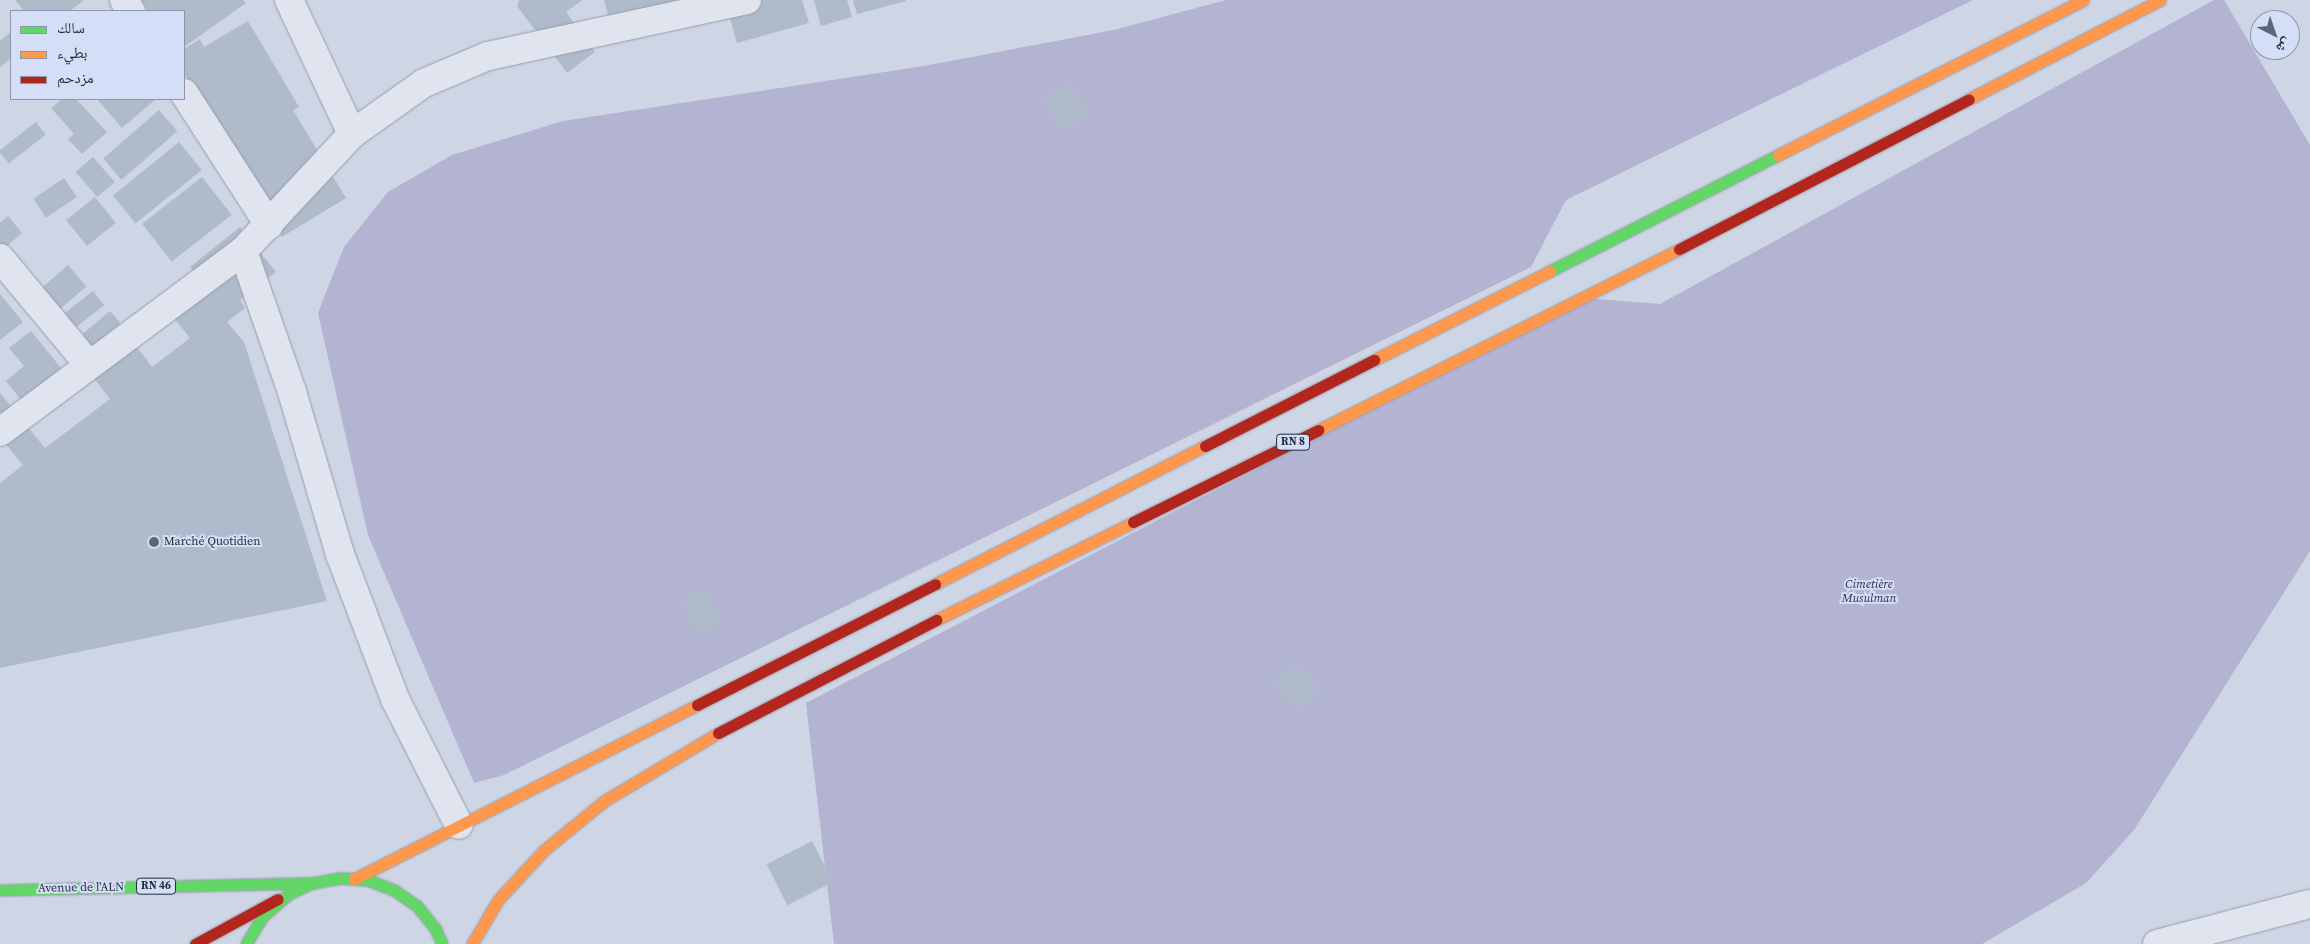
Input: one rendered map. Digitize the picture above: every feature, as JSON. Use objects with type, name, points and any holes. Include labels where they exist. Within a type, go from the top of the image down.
[{"type":"main road","points":[[354,879],[2083,0]]},
{"type":"main road","name":"RN 8","points":[[472,944],[498,900],[543,851],[604,801],[665,762],[798,689],[1635,271],[2160,0]]},
{"type":"main road","points":[[354,879],[394,890],[417,906],[435,928],[442,944]]},
{"type":"main road","name":"Avenue de l'ALN","points":[[0,890],[312,883],[354,879]]},
{"type":"main road","points":[[195,944],[312,883]]},
{"type":"main road","points":[[246,944],[262,917],[288,894]]},
{"type":"street","points":[[289,0],[352,134]]},
{"type":"street","points":[[0,432],[243,251],[352,134],[424,83],[488,56],[747,0]]},
{"type":"street","points":[[185,95],[269,225]]},
{"type":"street","points":[[243,251],[292,392],[340,554],[395,699],[459,825]]},
{"type":"street","points":[[0,258],[89,365]]},
{"type":"street","points":[[2158,944],[2310,904]]},
{"type":"green space","points":[[1226,0],[1973,0],[1566,200],[1531,267],[504,775],[474,783],[368,535],[318,313],[344,247],[388,192],[452,155],[563,121],[924,66],[1114,30]]},
{"type":"green space","name":"Cimetière Musulman","points":[[2214,0],[2224,0],[2250,44],[2250,60],[2260,60],[2310,145],[2310,551],[2134,830],[2086,883],[1982,944],[834,944],[806,703],[1585,298],[1660,304]]},
{"type":"building","points":[[15,0],[84,0],[71,10],[23,10]]},
{"type":"building","points":[[140,0],[243,0],[246,3],[185,46],[185,10],[147,10]]},
{"type":"building","points":[[519,0],[582,0],[566,12],[595,52],[567,73],[517,6]]},
{"type":"building","points":[[604,0],[684,0],[610,23]]},
{"type":"building","points":[[725,0],[802,0],[809,23],[737,43]]},
{"type":"building","points":[[814,0],[847,0],[852,17],[821,26]]},
{"type":"building","points":[[853,0],[906,0],[906,1],[857,14]]},
{"type":"building","points":[[248,21],[299,107],[293,110],[346,198],[282,237],[185,75],[185,48],[200,39],[204,47]]},
{"type":"building","points":[[10,33],[10,59],[0,67],[0,41]]},
{"type":"building","points":[[1069,81],[1091,113],[1063,133],[1040,101]]},
{"type":"building","points":[[61,100],[77,100],[107,132],[82,154],[68,139],[74,134],[51,108]]},
{"type":"building","points":[[98,100],[155,100],[122,128]]},
{"type":"building","points":[[159,110],[177,131],[122,180],[103,159]]},
{"type":"building","points":[[36,122],[46,135],[9,164],[0,150]]},
{"type":"building","points":[[179,142],[202,170],[136,223],[113,195]]},
{"type":"building","points":[[93,157],[115,182],[97,197],[76,172]]},
{"type":"building","points":[[202,177],[232,215],[172,262],[142,224]]},
{"type":"building","points":[[64,178],[77,197],[46,218],[33,199]]},
{"type":"building","points":[[95,197],[116,223],[87,246],[66,220]]},
{"type":"building","points":[[8,216],[22,233],[0,252],[0,223]]},
{"type":"building","name":"Marché Quotidien","points":[[240,227],[276,272],[240,300],[245,308],[227,322],[244,342],[327,601],[0,668],[0,483],[23,465],[0,437],[0,393],[45,448],[110,399],[86,368],[128,335],[152,367],[190,338],[166,308],[201,281],[190,267]]},
{"type":"building","points":[[68,265],[86,286],[49,318],[31,297]]},
{"type":"building","points":[[93,291],[104,305],[62,338],[51,324]]},
{"type":"building","points":[[0,294],[23,322],[0,340]]},
{"type":"building","points":[[110,311],[120,323],[81,356],[71,344]]},
{"type":"building","points":[[31,331],[61,368],[21,400],[6,381],[24,366],[9,348]]},
{"type":"building","points":[[707,588],[723,622],[697,635],[681,600]]},
{"type":"building","points":[[1295,662],[1321,689],[1298,711],[1272,684]]},
{"type":"building","points":[[812,841],[833,882],[787,905],[767,864]]},
{"type":"traffic: fast","points":[[1550,271],[1778,155]]},
{"type":"traffic: fast","points":[[246,944],[262,917],[288,894],[312,883],[340,878],[368,880],[394,890],[417,906],[435,928],[442,944]]},
{"type":"traffic: fast","points":[[0,890],[312,883]]},
{"type":"traffic: slow","points":[[1778,155],[2083,0]]},
{"type":"traffic: slow","points":[[1969,99],[2160,0]]},
{"type":"traffic: slow","points":[[1318,430],[1679,249]]},
{"type":"traffic: slow","points":[[1374,360],[1550,271]]},
{"type":"traffic: slow","points":[[935,584],[1205,446]]},
{"type":"traffic: slow","points":[[936,620],[1133,522]]},
{"type":"traffic: slow","points":[[354,879],[697,705]]},
{"type":"traffic: slow","points":[[472,944],[498,900],[543,851],[604,801],[718,733]]},
{"type":"traffic: jam","points":[[1679,249],[1969,99]]},
{"type":"traffic: jam","points":[[1205,446],[1374,360]]},
{"type":"traffic: jam","points":[[1133,522],[1318,430]]},
{"type":"traffic: jam","points":[[697,705],[935,584]]},
{"type":"traffic: jam","points":[[718,733],[936,620]]},
{"type":"traffic: jam","points":[[195,944],[278,899]]},
{"type":"place","name":"Marché Quotidien","points":[[154,542]]}]
